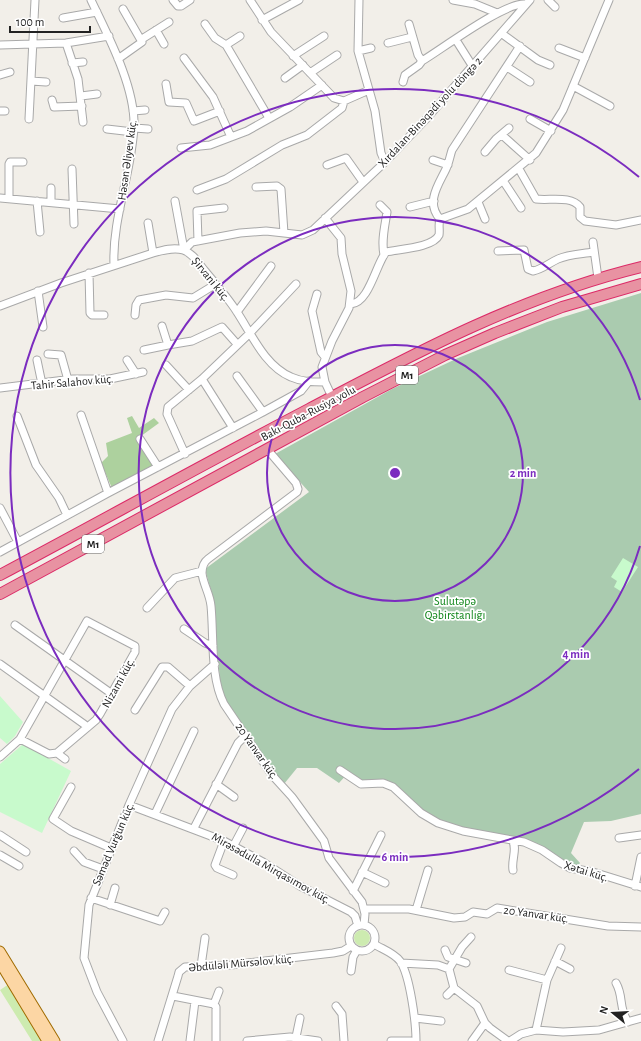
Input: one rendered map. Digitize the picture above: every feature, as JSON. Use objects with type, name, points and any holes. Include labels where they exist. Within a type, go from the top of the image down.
[{"type":"highway","name":"Bakı-Quba-Rusiya yolu","points":[[0,575],[414,354],[523,304],[598,278],[641,267]]},
{"type":"highway","name":"Bakı-Quba-Rusiya yolu","points":[[0,594],[390,383],[488,336],[562,307],[641,284]]},
{"type":"main road","points":[[0,951],[55,1041]]},
{"type":"main road","points":[[0,963],[47,1041]]},
{"type":"street","points":[[30,119],[35,0]]},
{"type":"street","name":"Həsən Əliyev küç.","points":[[91,0],[109,36],[118,59],[133,111],[134,130],[114,237],[114,265]]},
{"type":"street","points":[[173,0],[178,6],[181,6],[190,0]]},
{"type":"street","points":[[250,0],[262,20],[293,56],[334,98],[344,101],[368,90]]},
{"type":"street","points":[[262,20],[299,0]]},
{"type":"street","points":[[359,0],[358,51],[368,90],[376,111],[381,153],[385,162]]},
{"type":"street","points":[[453,0],[475,4],[497,13]]},
{"type":"street","points":[[548,0],[555,7]]},
{"type":"street","points":[[440,219],[464,212],[530,160],[551,131],[573,86],[609,0]]},
{"type":"street","points":[[403,82],[405,75],[422,61],[497,13],[515,4],[528,2]]},
{"type":"street","name":"Xırdalan-Binəqədi yolu döngə 2","points":[[198,241],[255,231],[306,234],[313,230],[385,162],[473,67],[528,2]]},
{"type":"street","points":[[123,10],[142,39]]},
{"type":"street","points":[[63,18],[97,12]]},
{"type":"street","points":[[118,59],[140,45],[142,39],[168,22]]},
{"type":"street","points":[[205,24],[215,38],[226,45],[269,118]]},
{"type":"street","points":[[409,24],[418,55],[422,61]]},
{"type":"street","points":[[156,30],[164,44]]},
{"type":"street","points":[[501,33],[542,63],[550,65]]},
{"type":"street","points":[[0,45],[33,46],[66,43],[109,36]]},
{"type":"street","points":[[226,45],[240,36]]},
{"type":"street","points":[[293,56],[324,36]]},
{"type":"street","points":[[388,43],[412,37]]},
{"type":"street","points":[[456,40],[473,67]]},
{"type":"street","points":[[66,43],[81,96],[83,122]]},
{"type":"street","points":[[384,255],[386,252],[416,247],[433,240],[438,235],[440,219],[436,214],[434,201],[435,188],[448,165],[452,150],[520,46]]},
{"type":"street","points":[[358,51],[371,48]]},
{"type":"street","points":[[559,48],[585,58]]},
{"type":"street","points":[[310,73],[337,55]]},
{"type":"street","points":[[184,58],[213,97],[231,137]]},
{"type":"street","points":[[72,63],[83,62]]},
{"type":"street","points":[[286,78],[302,65]]},
{"type":"street","points":[[507,67],[530,82]]},
{"type":"street","points":[[0,75],[10,72]]},
{"type":"street","points":[[31,81],[46,82]]},
{"type":"street","points":[[166,84],[169,102],[186,103],[194,121],[220,111]]},
{"type":"street","points":[[182,148],[210,145],[246,131],[290,107],[322,85]]},
{"type":"street","points":[[573,86],[610,106]]},
{"type":"street","points":[[81,96],[97,94]]},
{"type":"street","points":[[52,100],[54,107],[82,106]]},
{"type":"street","points":[[197,190],[226,179],[282,146],[307,135],[342,108],[344,101]]},
{"type":"street","points":[[133,111],[145,110]]},
{"type":"street","points":[[530,120],[551,131]]},
{"type":"street","points":[[485,152],[496,139],[509,128]]},
{"type":"street","points":[[106,129],[148,129]]},
{"type":"street","points":[[502,135],[530,160]]},
{"type":"street","points":[[327,165],[346,158],[363,182]]},
{"type":"street","points":[[433,160],[448,165]]},
{"type":"street","points":[[9,198],[9,164],[10,162],[23,162]]},
{"type":"street","points":[[72,169],[72,203],[74,224]]},
{"type":"street","points":[[519,169],[536,199],[559,199],[576,204],[580,207],[580,218],[585,221],[616,225],[641,220]]},
{"type":"street","points":[[504,182],[521,208]]},
{"type":"street","points":[[256,187],[277,186],[281,189],[284,233]]},
{"type":"street","points":[[51,188],[51,202]]},
{"type":"street","name":"Həsən Əliyev küç.","points":[[0,198],[72,203],[120,209]]},
{"type":"street","points":[[37,201],[40,232]]},
{"type":"street","points":[[175,201],[184,250]]},
{"type":"street","points":[[410,207],[434,201]]},
{"type":"street","points":[[478,202],[485,219]]},
{"type":"street","points":[[351,304],[356,304],[360,300],[375,275],[384,255],[383,232],[386,225],[386,212],[380,205]]},
{"type":"street","points":[[184,250],[189,243],[198,241],[197,211],[224,208]]},
{"type":"street","points":[[325,218],[342,241],[342,254],[351,291],[351,304],[325,357],[322,367],[324,382],[332,397]]},
{"type":"street","points":[[148,223],[153,252]]},
{"type":"street","points":[[593,242],[593,252],[598,278]]},
{"type":"street","name":"Şirvani küç.","points":[[0,306],[38,291],[153,252],[184,250],[192,255],[216,284],[237,312],[265,355],[279,369],[290,377],[309,382],[324,382]]},
{"type":"street","points":[[498,251],[524,250],[528,268],[532,271],[547,267],[558,259],[566,256],[593,252]]},
{"type":"street","points":[[237,312],[271,266]]},
{"type":"street","points":[[89,274],[90,313],[92,315],[104,315]]},
{"type":"street","points":[[135,315],[136,305],[139,300],[172,295],[193,298],[216,284]]},
{"type":"street","points":[[185,454],[167,410],[170,404],[202,379],[250,333],[296,284]]},
{"type":"street","points":[[38,291],[43,327]]},
{"type":"street","points":[[317,294],[312,311],[321,352],[325,357]]},
{"type":"street","points":[[162,326],[168,345]]},
{"type":"street","points":[[144,350],[192,341],[222,327],[237,344]]},
{"type":"street","points":[[48,354],[61,354],[68,380]]},
{"type":"street","points":[[37,360],[42,384]]},
{"type":"street","name":"Tahir Salahov küç.","points":[[0,388],[68,380],[110,379],[139,373],[127,360]]},
{"type":"street","points":[[166,365],[189,390]]},
{"type":"street","points":[[237,376],[263,412]]},
{"type":"street","points":[[202,379],[234,428]]},
{"type":"street","points":[[0,552],[67,514],[234,428],[301,391],[309,382]]},
{"type":"street","points":[[81,415],[108,493]]},
{"type":"street","points":[[17,416],[36,465],[59,498],[67,514]]},
{"type":"street","points":[[140,439],[158,467]]},
{"type":"street","points":[[147,608],[175,578],[202,571],[208,559],[295,494],[298,489],[296,484],[267,449]]},
{"type":"street","points":[[0,508],[18,542]]},
{"type":"street","name":"20 Yanvar küç.","points":[[202,571],[211,605],[214,664],[222,700],[272,775],[292,797],[324,841],[329,858],[361,900],[364,909],[416,910],[442,916],[462,918],[473,912],[488,914],[497,908],[608,926],[641,927]]},
{"type":"street","name":"Nizami küç.","points":[[0,757],[20,739],[87,621],[135,646],[135,652],[100,714],[88,727],[57,753]]},
{"type":"street","points":[[15,624],[64,661],[112,694]]},
{"type":"street","points":[[184,629],[205,643],[213,646]]},
{"type":"street","points":[[0,664],[88,727]]},
{"type":"street","name":"Səməd Vurğun küç.","points":[[123,1041],[96,990],[84,958],[88,910],[102,869],[163,726],[177,701],[190,686],[214,664]]},
{"type":"street","points":[[135,710],[162,666],[168,668],[190,686]]},
{"type":"street","points":[[155,814],[194,731]]},
{"type":"street","points":[[194,828],[238,743],[246,735]]},
{"type":"street","points":[[20,739],[49,754],[57,753],[65,759]]},
{"type":"street","name":"Xətai küç.","points":[[340,770],[361,784],[383,783],[393,787],[421,813],[438,823],[463,830],[524,842],[542,850],[570,868],[602,874],[638,886]]},
{"type":"street","points":[[216,784],[234,797]]},
{"type":"street","points":[[71,787],[53,819],[71,831],[111,848]]},
{"type":"street","name":"Mirəsədulla Mirqasımov küç.","points":[[129,805],[194,828],[234,845],[300,886],[351,912],[361,926]]},
{"type":"street","points":[[234,845],[244,828]]},
{"type":"street","points":[[0,835],[26,852]]},
{"type":"street","points":[[353,891],[381,835]]},
{"type":"street","points":[[619,838],[641,835]]},
{"type":"street","points":[[224,840],[215,865],[217,868],[233,875]]},
{"type":"street","points":[[512,840],[515,847],[512,860],[513,870]]},
{"type":"street","points":[[74,851],[84,862],[102,869]]},
{"type":"street","points":[[0,855],[19,866]]},
{"type":"street","points":[[638,886],[641,857]]},
{"type":"street","points":[[416,910],[428,870]]},
{"type":"street","points":[[362,872],[385,883]]},
{"type":"street","points":[[110,904],[115,888]]},
{"type":"street","points":[[91,898],[160,921],[165,912]]},
{"type":"street","points":[[361,926],[364,909]]},
{"type":"street","points":[[350,971],[354,948],[349,936],[352,930],[361,926],[370,928],[374,934],[374,944],[367,950],[354,948]]},
{"type":"street","points":[[471,937],[454,959],[449,970],[454,988],[477,1006],[485,1023],[509,1041],[521,1034],[536,1030],[563,1032],[590,1031],[610,1028],[641,1018]]},
{"type":"street","points":[[201,966],[205,938]]},
{"type":"street","points":[[374,944],[401,962],[438,965],[449,970]]},
{"type":"street","name":"Əbdüləli Mürsəlov küç.","points":[[158,1041],[178,976],[182,969],[333,954],[354,948]]},
{"type":"street","points":[[536,1030],[547,980],[561,948]]},
{"type":"street","points":[[445,950],[448,957],[466,963]]},
{"type":"street","points":[[555,961],[570,969]]},
{"type":"street","points":[[401,962],[415,1018],[416,1041]]},
{"type":"street","points":[[509,970],[547,980]]},
{"type":"street","points":[[616,982],[621,992],[621,1010],[628,1022]]},
{"type":"street","points":[[446,995],[454,988]]},
{"type":"street","points":[[216,1041],[216,1007],[214,1004],[219,991]]},
{"type":"street","points":[[173,996],[214,1004]]},
{"type":"street","points":[[190,1041],[195,1001]]},
{"type":"street","points":[[336,1006],[342,1014],[344,1041]]},
{"type":"street","points":[[296,1037],[300,1018]]},
{"type":"street","points":[[415,1018],[441,1021]]},
{"type":"street","points":[[472,1041],[485,1023]]},
{"type":"street","points":[[248,1041],[296,1037],[318,1041]]},
{"type":"street","points":[[390,1041],[411,1041]]},
{"type":"green space","name":"Sulutəpə Qəbirstanlığı","points":[[641,293],[641,814],[611,821],[584,822],[571,853],[580,863],[577,867],[519,840],[445,823],[425,814],[397,787],[363,782],[348,773],[339,783],[317,768],[297,768],[284,784],[273,774],[225,702],[220,680],[212,594],[205,569],[309,492],[275,454],[392,389],[458,358],[547,322]]},
{"type":"green space","points":[[132,416],[139,428],[154,418],[159,423],[137,439],[153,466],[112,488],[101,463],[108,456],[106,443],[132,433],[127,418]]},
{"type":"green space","points":[[623,558],[638,567],[622,592],[614,587],[617,581],[611,577]]},
{"type":"green space","points":[[0,696],[23,722],[15,736],[7,744],[0,738]]},
{"type":"green space","points":[[23,744],[71,771],[42,833],[0,812],[0,764]]},
{"type":"green space","points":[[362,930],[369,935],[370,938],[365,945],[362,946],[355,941],[354,938],[359,931]]},
{"type":"green space","points":[[9,984],[42,1041],[32,1041],[0,990]]}]
